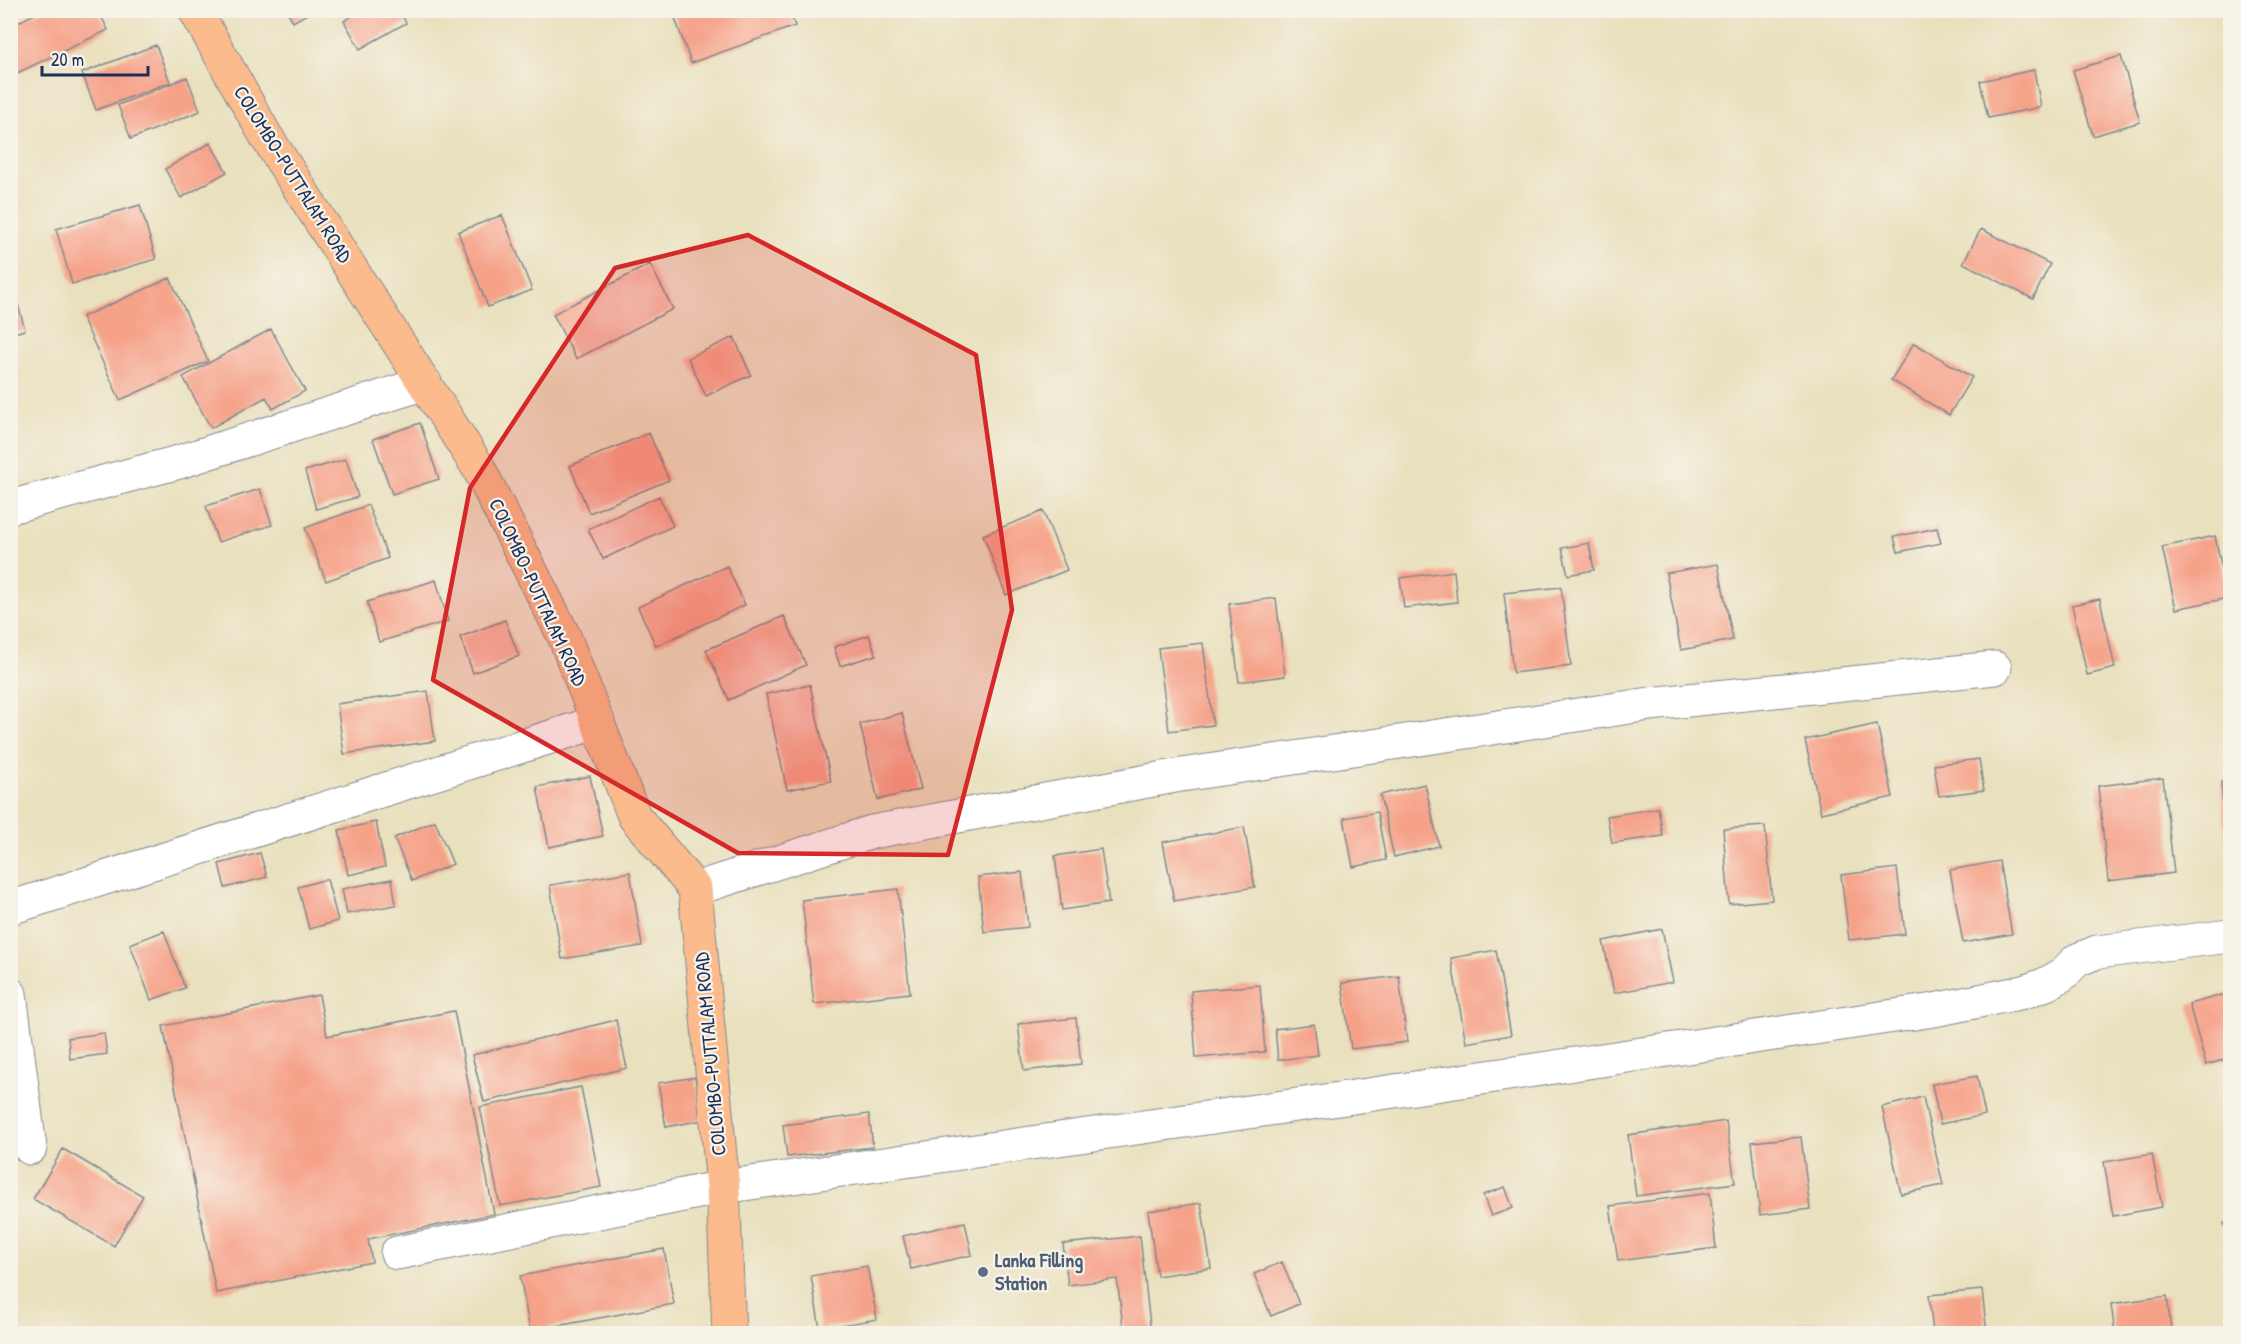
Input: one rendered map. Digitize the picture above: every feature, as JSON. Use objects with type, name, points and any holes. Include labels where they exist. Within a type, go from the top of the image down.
[{"type":"highway","name":"COLOMBO-PUTTALAM ROAD","points":[[195,10],[266,136],[478,467],[564,636],[634,816],[695,889],[723,1187],[729,1334]]},
{"type":"street","points":[[10,507],[179,462],[425,384]]},
{"type":"street","points":[[695,889],[872,832],[1175,776],[1650,704],[1995,668]]},
{"type":"street","points":[[10,908],[598,722]]},
{"type":"street","points":[[397,1253],[723,1187],[1388,1092],[1934,1010],[2024,992],[2046,984],[2062,975],[2077,960],[2097,952],[2230,936]]},
{"type":"street","points":[[10,994],[30,1148]]},
{"type":"highlighted area","points":[[748,235],[976,355],[1012,610],[948,855],[738,853],[433,680],[470,488],[615,268]]},
{"type":"building","points":[[43,10],[98,10],[108,30],[17,73],[10,59],[10,26]]},
{"type":"building","points":[[287,10],[314,10],[293,22]]},
{"type":"building","points":[[362,10],[399,10],[406,23],[360,49],[344,21]]},
{"type":"building","points":[[672,10],[789,10],[795,26],[691,63]]},
{"type":"building","points":[[156,45],[170,82],[96,110],[82,73]]},
{"type":"building","points":[[2121,56],[2140,122],[2093,136],[2073,70]]},
{"type":"building","points":[[2034,70],[2041,107],[1988,118],[1980,81]]},
{"type":"building","points":[[187,77],[200,111],[131,139],[118,105]]},
{"type":"building","points":[[210,143],[227,172],[181,198],[165,169]]},
{"type":"building","points":[[140,205],[156,259],[72,284],[56,229]]},
{"type":"building","points":[[502,215],[532,290],[488,307],[458,232]]},
{"type":"building","points":[[1981,229],[2050,264],[2033,299],[1963,263]]},
{"type":"building","points":[[650,264],[673,309],[576,359],[553,314]]},
{"type":"building","points":[[10,275],[25,330],[10,334]]},
{"type":"building","points":[[170,278],[208,361],[120,400],[82,317]]},
{"type":"building","points":[[271,329],[305,391],[273,409],[266,397],[211,428],[183,377]]},
{"type":"building","points":[[734,337],[751,375],[706,396],[688,358]]},
{"type":"building","points":[[1914,343],[1972,377],[1949,415],[1891,380]]},
{"type":"building","points":[[420,423],[439,479],[392,494],[373,439]]},
{"type":"building","points":[[649,433],[669,480],[589,513],[570,466]]},
{"type":"building","points":[[346,459],[358,497],[316,509],[305,471]]},
{"type":"building","points":[[260,489],[272,525],[218,542],[206,506]]},
{"type":"building","points":[[659,496],[673,526],[603,559],[588,529]]},
{"type":"building","points":[[368,505],[388,558],[326,581],[305,528]]},
{"type":"building","points":[[1043,511],[1067,570],[1006,595],[983,535]]},
{"type":"building","points":[[1937,528],[1941,543],[1898,552],[1894,537]]},
{"type":"building","points":[[2215,536],[2228,598],[2176,609],[2162,547]]},
{"type":"building","points":[[1589,543],[1594,570],[1568,575],[1562,548]]},
{"type":"building","points":[[1718,564],[1733,640],[1681,650],[1666,573]]},
{"type":"building","points":[[727,566],[745,605],[656,646],[638,607]]},
{"type":"building","points":[[1454,571],[1457,602],[1404,608],[1400,578]]},
{"type":"building","points":[[436,580],[448,621],[379,642],[367,602]]},
{"type":"building","points":[[1561,587],[1571,666],[1513,673],[1504,593]]},
{"type":"building","points":[[1276,598],[1285,676],[1239,682],[1229,604]]},
{"type":"building","points":[[2100,599],[2115,668],[2087,675],[2072,605]]},
{"type":"building","points":[[784,616],[806,665],[729,700],[706,650]]},
{"type":"building","points":[[505,620],[519,656],[473,673],[460,637]]},
{"type":"building","points":[[869,635],[876,655],[840,666],[834,647]]},
{"type":"building","points":[[1203,643],[1213,725],[1169,731],[1158,648]]},
{"type":"building","points":[[810,685],[831,781],[787,790],[766,694]]},
{"type":"building","points":[[428,691],[435,741],[344,754],[337,704]]},
{"type":"building","points":[[902,713],[921,789],[878,800],[860,724]]},
{"type":"building","points":[[1877,724],[1893,797],[1821,813],[1805,740]]},
{"type":"building","points":[[1979,759],[1984,790],[1939,796],[1934,765]]},
{"type":"building","points":[[590,776],[603,836],[549,847],[537,787]]},
{"type":"building","points":[[2163,778],[2174,873],[2108,881],[2098,786]]},
{"type":"building","points":[[2221,782],[2230,782],[2230,867],[2228,868]]},
{"type":"building","points":[[1425,784],[1439,846],[1394,857],[1380,795]]},
{"type":"building","points":[[1658,808],[1663,836],[1612,843],[1607,816]]},
{"type":"building","points":[[1377,812],[1386,860],[1353,867],[1344,818]]},
{"type":"building","points":[[435,821],[453,864],[412,881],[394,838]]},
{"type":"building","points":[[376,822],[385,867],[348,875],[339,830]]},
{"type":"building","points":[[1765,826],[1772,900],[1729,904],[1723,829]]},
{"type":"building","points":[[1244,827],[1255,887],[1174,901],[1163,842]]},
{"type":"building","points":[[1101,849],[1109,903],[1062,910],[1055,856]]},
{"type":"building","points":[[260,853],[267,877],[225,888],[219,864]]},
{"type":"building","points":[[1999,861],[2012,934],[1963,943],[1950,870]]},
{"type":"building","points":[[1897,868],[1905,934],[1849,940],[1841,875]]},
{"type":"building","points":[[630,872],[642,946],[562,959],[550,885]]},
{"type":"building","points":[[1022,872],[1028,927],[984,932],[978,877]]},
{"type":"building","points":[[327,879],[338,921],[309,929],[298,887]]},
{"type":"building","points":[[392,879],[396,905],[347,914],[342,889]]},
{"type":"building","points":[[898,889],[910,993],[814,1004],[802,900]]},
{"type":"building","points":[[1662,929],[1673,982],[1614,993],[1603,941]]},
{"type":"building","points":[[164,931],[185,988],[151,1000],[130,944]]},
{"type":"building","points":[[1496,950],[1511,1035],[1466,1043],[1451,958]]},
{"type":"building","points":[[1399,976],[1407,1042],[1351,1049],[1342,983]]},
{"type":"building","points":[[1260,985],[1265,1052],[1196,1058],[1191,991]]},
{"type":"building","points":[[2230,993],[2230,1058],[2206,1065],[2189,1004]]},
{"type":"building","points":[[319,995],[327,1036],[454,1011],[494,1214],[368,1239],[372,1262],[216,1293],[163,1026]]},
{"type":"building","points":[[1076,1018],[1081,1064],[1024,1071],[1018,1024]]},
{"type":"building","points":[[616,1020],[627,1068],[484,1102],[472,1055]]},
{"type":"building","points":[[1314,1024],[1318,1055],[1278,1060],[1275,1029]]},
{"type":"building","points":[[104,1033],[107,1054],[70,1059],[68,1038]]},
{"type":"building","points":[[1977,1076],[1985,1115],[1940,1124],[1932,1084]]},
{"type":"building","points":[[695,1077],[703,1120],[666,1127],[658,1083]]},
{"type":"building","points":[[581,1087],[601,1187],[500,1206],[480,1107]]},
{"type":"building","points":[[1923,1097],[1943,1185],[1901,1194],[1882,1107]]},
{"type":"building","points":[[869,1114],[873,1147],[787,1157],[783,1125]]},
{"type":"building","points":[[1726,1121],[1735,1183],[1636,1196],[1628,1135]]},
{"type":"building","points":[[1801,1137],[1810,1209],[1760,1215],[1752,1142]]},
{"type":"building","points":[[63,1149],[143,1196],[114,1246],[33,1199]]},
{"type":"building","points":[[2152,1154],[2162,1207],[2113,1216],[2104,1162]]},
{"type":"building","points":[[1505,1187],[1513,1208],[1491,1216],[1483,1195]]},
{"type":"building","points":[[1710,1193],[1716,1248],[1618,1261],[1610,1206]]},
{"type":"building","points":[[1201,1203],[1211,1268],[1157,1276],[1148,1211]]},
{"type":"building","points":[[965,1222],[972,1255],[911,1269],[903,1236]]},
{"type":"building","points":[[2230,1222],[2230,1247],[2224,1223]]},
{"type":"building","points":[[1140,1236],[1151,1334],[1124,1334],[1117,1279],[1068,1285],[1063,1244]]},
{"type":"building","points":[[664,1249],[674,1304],[530,1331],[520,1276]]},
{"type":"building","points":[[1282,1262],[1299,1304],[1271,1316],[1254,1274]]},
{"type":"building","points":[[867,1266],[877,1319],[820,1329],[811,1276]]},
{"type":"building","points":[[1982,1290],[1987,1334],[1933,1334],[1929,1295]]},
{"type":"building","points":[[2167,1296],[2171,1329],[2115,1334],[2111,1304]]},
{"type":"building","points":[[1818,1325],[1819,1334],[1776,1334],[1776,1330]]},
{"type":"place","name":"Lanka Filling Station","points":[[983,1272]]}]
